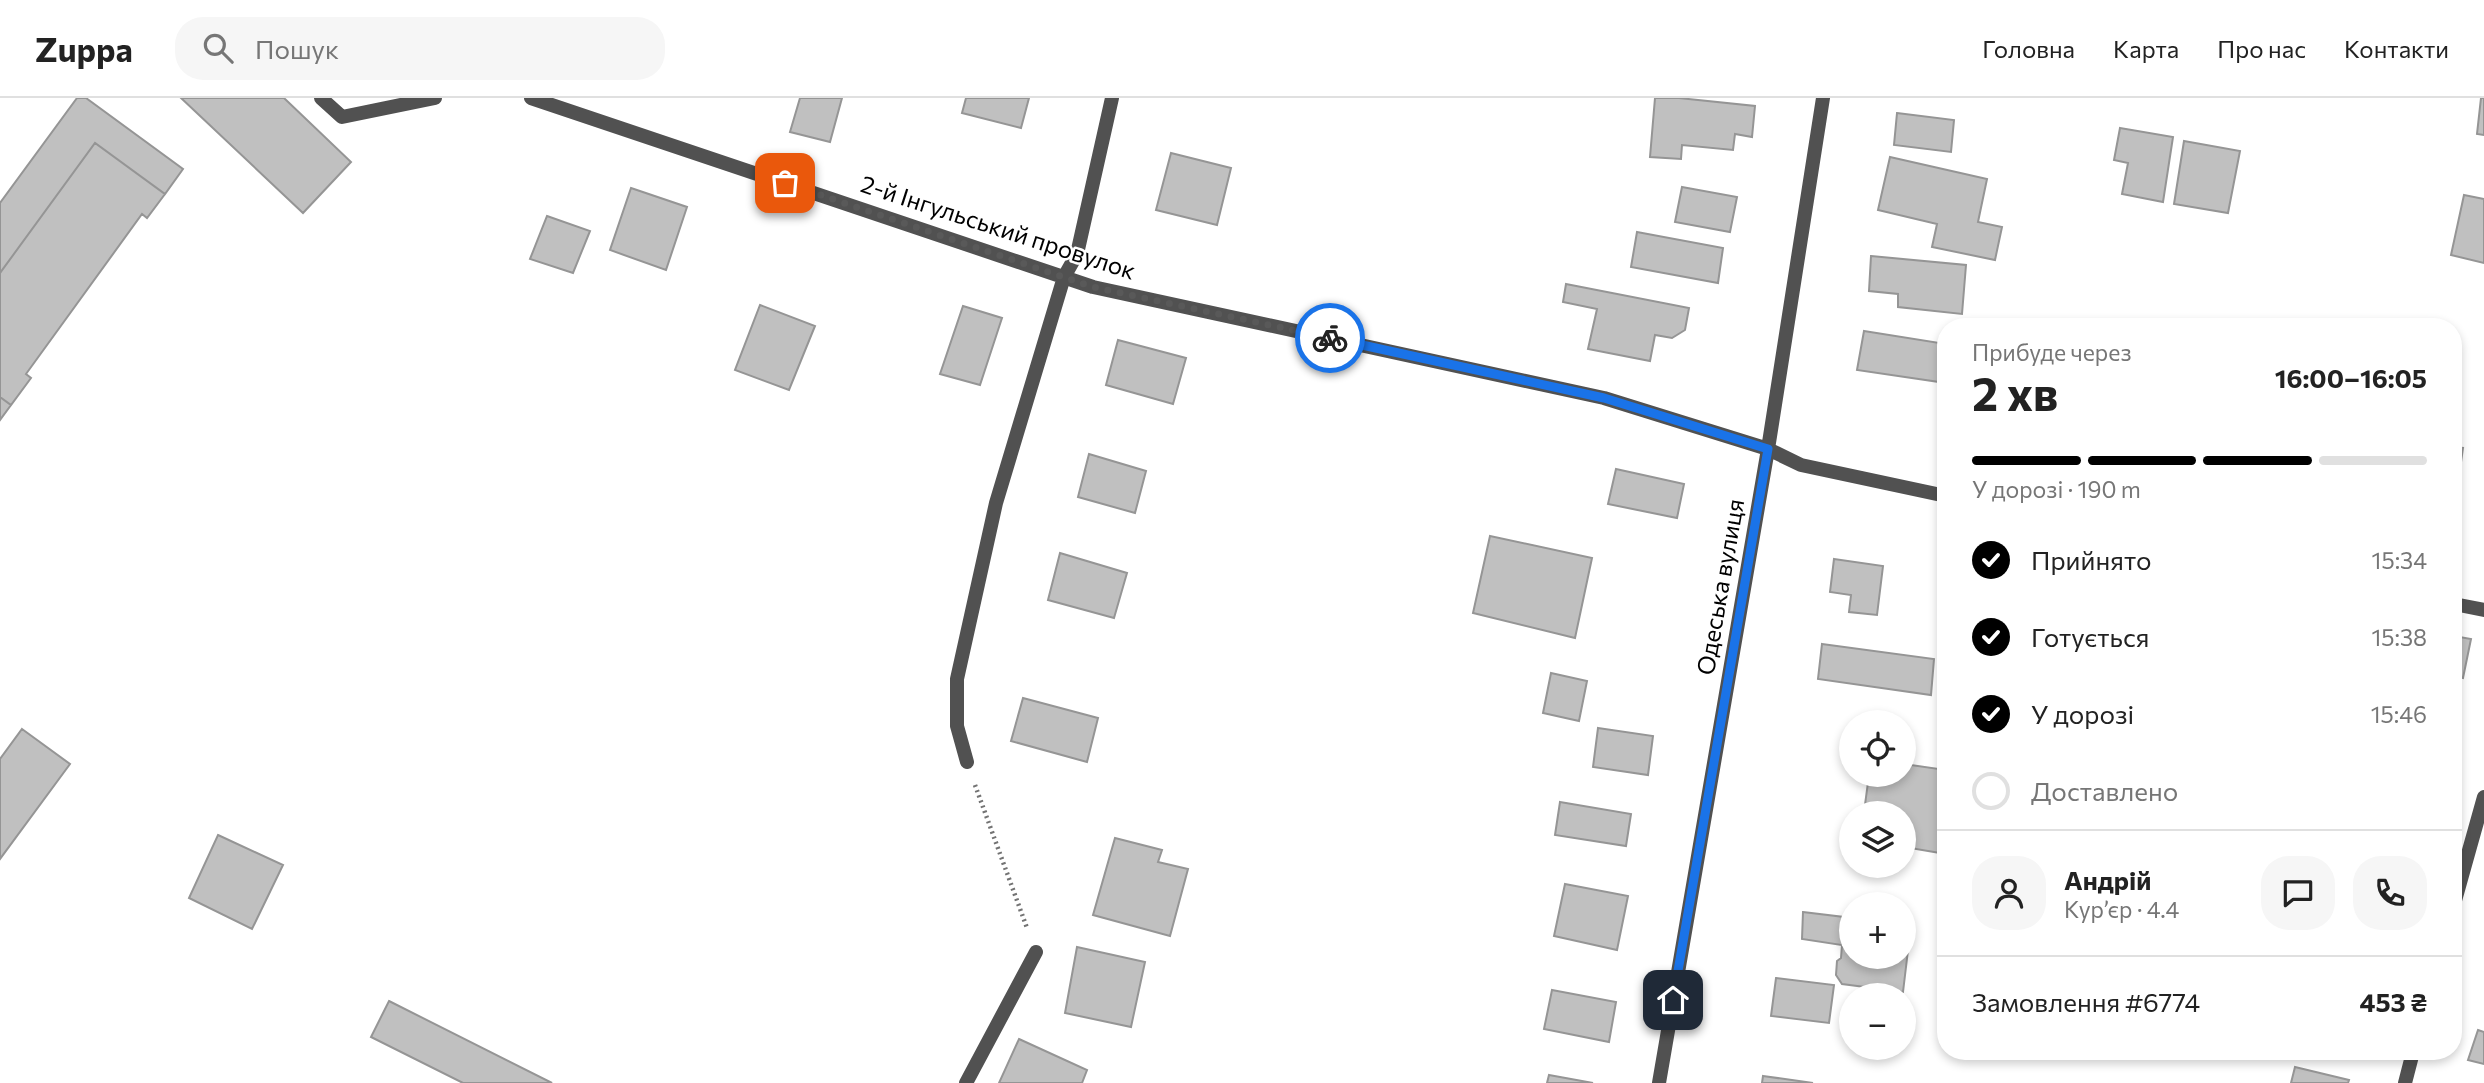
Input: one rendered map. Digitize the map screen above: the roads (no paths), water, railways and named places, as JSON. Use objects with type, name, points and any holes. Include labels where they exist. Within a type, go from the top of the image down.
[{"type":"street","points":[[321,98],[341,117],[435,98]]},
{"type":"street","name":"2-й Інгульський провулок","points":[[531,98],[1093,287],[1604,398],[1768,449],[1801,466],[1937,494]]},
{"type":"street","points":[[967,762],[957,726],[957,679],[996,503],[1064,278],[1077,254],[1112,98]]},
{"type":"street","name":"Одеська вулиця","points":[[1659,1083],[1768,449],[1823,98]]},
{"type":"street","points":[[2462,606],[2484,610]]},
{"type":"street","points":[[2462,875],[2484,797]]},
{"type":"street","points":[[966,1083],[1036,952]]},
{"type":"street","points":[[2405,1083],[2411,1060]]}]
